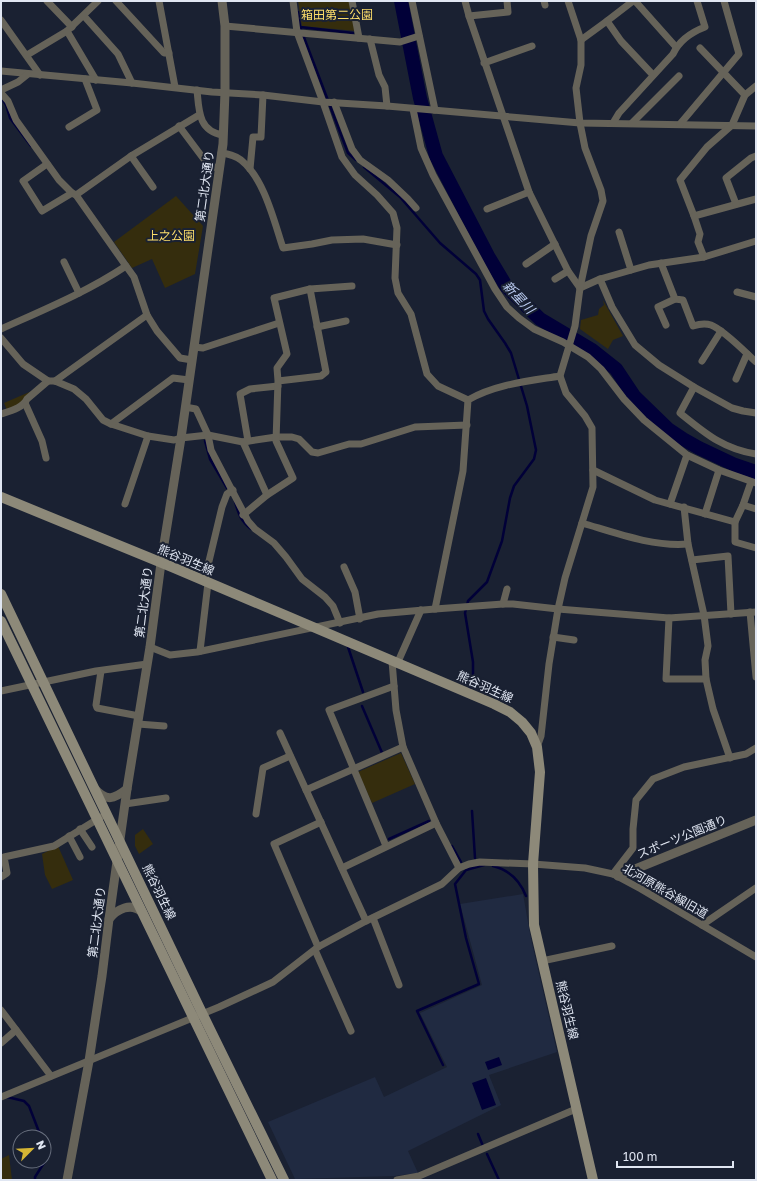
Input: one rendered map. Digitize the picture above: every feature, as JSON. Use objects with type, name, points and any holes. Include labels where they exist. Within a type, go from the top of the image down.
[{"type":"main road","name":"熊谷羽生線","points":[[1,497],[471,694],[510,712],[522,722],[531,733],[537,747],[540,772],[532,864],[534,925],[593,1180]]},
{"type":"main road","name":"熊谷羽生線","points":[[1,594],[120,843],[272,1180]]},
{"type":"main road","name":"熊谷羽生線","points":[[1,620],[142,912],[284,1180]]},
{"type":"street","points":[[47,1],[70,29],[96,80]]},
{"type":"street","points":[[26,55],[70,29],[98,1]]},
{"type":"street","points":[[116,1],[164,53],[169,53]]},
{"type":"street","points":[[159,1],[175,87]]},
{"type":"street","name":"第二北大通り","points":[[67,1180],[89,1061],[102,976],[127,790],[139,720],[161,563],[181,438],[221,153],[225,92],[222,1]]},
{"type":"street","points":[[293,1],[298,32],[324,102],[342,157],[355,175],[377,195],[393,213],[398,228],[395,278],[398,293],[411,314],[427,374],[438,386],[468,400]]},
{"type":"street","points":[[352,1],[359,38]]},
{"type":"street","points":[[412,1],[434,110]]},
{"type":"street","points":[[465,1],[484,63],[529,192],[568,271],[580,288]]},
{"type":"street","points":[[469,16],[508,12],[507,1]]},
{"type":"street","points":[[537,747],[541,736],[549,664],[564,578],[593,487],[592,428],[585,416],[566,393],[560,376],[574,326],[591,236],[603,201],[601,190],[585,148],[580,123],[576,88],[581,65],[581,40],[568,1]]},
{"type":"street","points":[[581,40],[634,1],[676,47]]},
{"type":"street","points":[[613,123],[619,113],[673,54],[676,47],[695,31],[705,27],[697,1]]},
{"type":"street","points":[[680,124],[739,54],[724,1]]},
{"type":"street","points":[[84,16],[118,54],[132,83]]},
{"type":"street","points":[[1,20],[40,75]]},
{"type":"street","points":[[607,22],[621,41],[653,75]]},
{"type":"street","points":[[224,26],[400,41],[419,36]]},
{"type":"street","points":[[370,39],[379,75],[385,87],[387,106]]},
{"type":"street","points":[[484,63],[532,46]]},
{"type":"street","points":[[700,48],[745,95]]},
{"type":"street","points":[[1,72],[263,95],[324,102],[580,123],[756,126]]},
{"type":"street","points":[[28,74],[1,92],[8,101],[16,120],[59,180],[74,194],[134,277],[147,315],[157,331],[180,358],[192,360]]},
{"type":"street","points":[[632,123],[679,76]]},
{"type":"street","points":[[69,127],[97,110],[85,79]]},
{"type":"street","points":[[704,257],[698,242],[700,234],[680,180],[707,147],[732,125],[745,95],[756,86]]},
{"type":"street","points":[[197,90],[199,115],[208,130],[214,134],[223,135]]},
{"type":"street","points":[[250,169],[253,137],[261,137],[263,95]]},
{"type":"street","points":[[334,102],[352,149],[360,160],[388,180],[416,208]]},
{"type":"street","points":[[413,109],[422,148],[433,175],[495,289],[507,307],[534,329],[563,342],[588,357],[601,369],[624,399],[644,420],[687,455],[719,470],[753,482],[736,522],[735,542],[756,548]]},
{"type":"street","points":[[47,164],[23,181],[42,211],[74,194],[131,156],[199,115]]},
{"type":"street","points":[[179,126],[209,166],[219,168]]},
{"type":"street","points":[[221,153],[231,154],[241,160],[250,169],[264,192],[283,248],[332,240],[363,238],[397,246]]},
{"type":"street","points":[[131,156],[153,187]]},
{"type":"street","points":[[736,204],[726,178],[751,158],[756,156]]},
{"type":"street","points":[[487,209],[529,192]]},
{"type":"street","points":[[694,216],[756,199]]},
{"type":"street","points":[[619,232],[631,270]]},
{"type":"street","points":[[580,288],[600,279],[649,265],[704,257],[756,241]]},
{"type":"street","points":[[526,264],[555,244]]},
{"type":"street","points":[[64,262],[79,293]]},
{"type":"street","points":[[661,263],[675,299]]},
{"type":"street","points":[[1,329],[79,293],[126,266]]},
{"type":"street","points":[[555,279],[568,271]]},
{"type":"street","points":[[600,279],[612,307],[635,344],[659,365],[732,408],[756,413]]},
{"type":"street","points":[[243,515],[267,494],[293,478],[276,441],[278,383],[277,368],[287,354],[274,298],[310,288],[352,286]]},
{"type":"street","points":[[267,494],[245,442],[240,394],[250,389],[320,376],[326,372],[310,288]]},
{"type":"street","points":[[737,292],[756,297]]},
{"type":"street","points":[[666,325],[658,307],[675,299],[683,300],[693,326],[700,323],[712,325],[756,362]]},
{"type":"street","points":[[1,414],[15,409],[52,381],[147,315]]},
{"type":"street","points":[[317,327],[346,322]]},
{"type":"street","points":[[194,346],[203,348],[279,323]]},
{"type":"street","points":[[702,361],[721,332]]},
{"type":"street","points":[[1,338],[23,364],[52,381],[74,389],[86,398],[102,420],[148,436],[174,440],[208,435],[245,442],[276,437],[292,437],[299,439],[312,452],[318,453],[349,444],[361,444],[415,427],[467,425]]},
{"type":"street","points":[[736,379],[747,354]]},
{"type":"street","points":[[468,400],[480,393],[512,384],[560,376]]},
{"type":"street","points":[[112,424],[173,378],[189,380]]},
{"type":"street","points":[[694,387],[680,413],[708,435],[726,446],[756,454]]},
{"type":"street","points":[[435,609],[463,471],[468,400]]},
{"type":"street","points":[[25,402],[42,441],[46,458]]},
{"type":"street","points":[[185,407],[196,409],[208,435],[211,450],[243,515],[255,529],[286,556],[302,579],[325,597],[333,606],[340,623]]},
{"type":"street","points":[[126,504],[148,436]]},
{"type":"street","points":[[670,504],[687,455]]},
{"type":"street","points":[[593,470],[655,500],[736,522]]},
{"type":"street","points":[[705,514],[719,470]]},
{"type":"street","points":[[200,651],[206,582],[222,507],[227,494],[232,490]]},
{"type":"street","points":[[743,505],[756,509]]},
{"type":"street","points":[[684,507],[688,544],[704,615],[708,646],[706,679],[713,709],[730,758]]},
{"type":"street","points":[[582,523],[628,537],[674,546],[688,544]]},
{"type":"street","points":[[692,560],[728,556],[731,614]]},
{"type":"street","points":[[344,566],[355,592],[360,619]]},
{"type":"street","points":[[503,604],[507,589]]},
{"type":"street","points":[[150,647],[170,654],[200,651],[360,619],[378,614],[503,604],[669,618],[753,612],[756,677]]},
{"type":"street","points":[[1,1097],[273,982],[316,949],[370,919],[442,884],[460,868],[436,823],[403,747],[396,710],[394,686],[395,662],[421,610]]},
{"type":"street","points":[[669,618],[666,679],[706,679]]},
{"type":"street","points":[[553,637],[574,640]]},
{"type":"street","points":[[1,691],[101,671],[147,664]]},
{"type":"street","points":[[101,671],[96,705],[97,708],[164,726]]},
{"type":"street","points":[[386,846],[329,710],[394,686]]},
{"type":"street","points":[[280,733],[342,868],[370,919],[399,985]]},
{"type":"street","points":[[306,790],[403,747]]},
{"type":"street","points":[[615,875],[633,848],[636,800],[653,779],[684,767],[746,754],[756,748]]},
{"type":"street","points":[[256,814],[263,768],[290,756]]},
{"type":"street","points":[[94,788],[101,796],[108,798],[116,797],[127,790]]},
{"type":"street","points":[[125,804],[166,798]]},
{"type":"street","points":[[1,877],[7,874],[3,855],[54,846],[106,814]]},
{"type":"street","name":"スポーツ公園通り","points":[[615,875],[756,820]]},
{"type":"street","points":[[321,822],[274,844],[351,1031]]},
{"type":"street","points":[[342,868],[436,823]]},
{"type":"street","points":[[80,829],[92,847]]},
{"type":"street","points":[[69,836],[80,857]]},
{"type":"street","name":"北河原熊谷線旧道","points":[[460,868],[469,864],[480,862],[532,864],[585,868],[615,875],[702,924],[756,957]]},
{"type":"street","points":[[702,924],[756,888]]},
{"type":"street","points":[[109,919],[118,910],[130,907],[142,912]]},
{"type":"street","points":[[542,961],[612,946]]},
{"type":"street","points":[[1,1010],[51,1076]]},
{"type":"street","points":[[1,1042],[16,1030]]},
{"type":"street","points":[[397,1180],[419,1176],[576,1109]]},
{"type":"shaded area","points":[[523,894],[531,939],[557,1052],[489,1075],[501,1105],[408,1151],[418,1173],[394,1176],[295,1179],[268,1122],[375,1077],[384,1097],[447,1067],[420,1013],[482,985],[460,904]]},
{"type":"shaded area","points":[[499,1057],[502,1065],[488,1070],[485,1062]]},
{"type":"shaded area","points":[[486,1078],[496,1105],[482,1110],[472,1083]]},
{"type":"green space","name":"箱田第二公園","points":[[298,1],[349,1],[356,31],[302,26]]},
{"type":"green space","name":"上之公園","points":[[176,196],[203,226],[195,274],[165,288],[152,259],[132,268],[114,242]]},
{"type":"green space","points":[[603,300],[623,336],[613,340],[608,349],[580,329],[581,320],[598,315],[599,309],[604,305]]},
{"type":"green space","points":[[34,390],[19,404],[7,410],[4,403]]},
{"type":"green space","points":[[401,753],[415,784],[372,803],[358,772]]},
{"type":"green space","points":[[143,829],[153,844],[139,854],[135,846],[135,835]]},
{"type":"green space","points":[[58,846],[73,880],[52,889],[45,875],[42,854]]},
{"type":"green space","points":[[9,1155],[12,1180],[1,1180],[1,1159]]},
{"type":"waterway","name":"新星川","points":[[401,1],[420,98],[436,156],[488,256],[506,286],[540,319],[592,350],[616,369],[634,396],[668,429],[699,448],[735,465],[756,472]]},
{"type":"waterway","points":[[298,12],[300,27],[348,153],[356,160]]},
{"type":"waterway","points":[[300,27],[353,33]]},
{"type":"waterway","points":[[3,100],[10,118],[31,146]]},
{"type":"waterway","points":[[364,167],[400,197],[440,243],[476,274],[480,280],[484,311],[511,353],[527,406],[536,450],[534,459],[514,486],[510,498],[502,541],[487,582],[468,601],[465,613],[473,662],[473,682],[469,690]]},
{"type":"waterway","points":[[205,441],[210,459],[227,488]]},
{"type":"waterway","points":[[235,502],[241,517],[251,529]]},
{"type":"waterway","points":[[348,647],[363,692]]},
{"type":"waterway","points":[[362,706],[383,755]]},
{"type":"waterway","points":[[472,811],[475,858]]},
{"type":"waterway","points":[[389,839],[429,821]]},
{"type":"waterway","points":[[452,846],[461,862]]},
{"type":"waterway","points":[[443,1065],[417,1011],[479,984],[466,938],[455,884],[466,870],[484,865]]},
{"type":"waterway","points":[[493,866],[509,873],[521,886],[526,896]]},
{"type":"waterway","points":[[7,1097],[24,1101],[29,1106],[38,1129]]},
{"type":"waterway","points":[[478,1134],[483,1146]]},
{"type":"waterway","points":[[487,1154],[499,1180]]},
{"type":"waterway","points":[[35,1180],[35,1177],[40,1169]]}]
